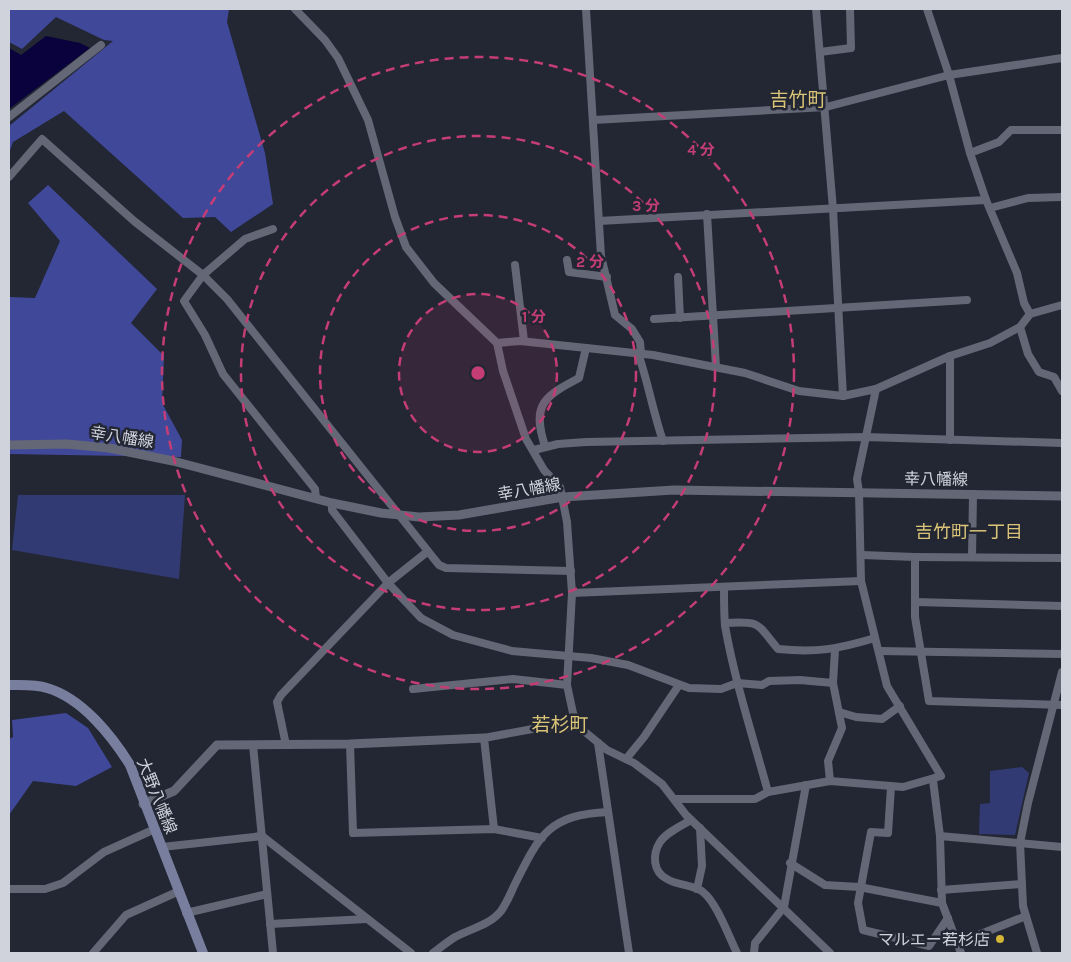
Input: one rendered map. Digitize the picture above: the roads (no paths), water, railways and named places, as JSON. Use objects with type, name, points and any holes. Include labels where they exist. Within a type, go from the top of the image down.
[{"type":"main road","name":"大野八幡線","points":[[9,685],[47,688],[89,714],[118,745],[130,765],[143,804],[162,847],[177,892],[203,953]]},
{"type":"street","points":[[295,9],[338,58],[368,120],[395,217],[406,246],[434,282],[497,343],[503,371],[526,439],[544,470],[560,487],[563,497],[572,593],[567,685],[573,713],[579,727],[598,743],[651,774],[691,820],[830,953]]},
{"type":"street","points":[[586,9],[594,120],[599,239],[615,315],[632,329],[640,342],[639,353],[663,441]]},
{"type":"street","points":[[816,9],[826,107],[843,396]]},
{"type":"street","points":[[846,9],[858,9]]},
{"type":"street","points":[[820,52],[851,48],[850,9]]},
{"type":"street","points":[[926,9],[949,76],[970,153],[988,204],[1017,273],[1024,303],[1030,314]]},
{"type":"street","points":[[9,117],[101,45]]},
{"type":"street","points":[[594,120],[826,107],[949,76],[1062,58]]},
{"type":"street","points":[[970,153],[999,142],[1011,130],[1062,130]]},
{"type":"street","points":[[9,176],[42,139],[134,221],[203,276],[227,299],[439,565],[446,568],[571,571]]},
{"type":"street","points":[[599,220],[707,214],[988,204],[1028,198],[1062,197]]},
{"type":"street","points":[[707,214],[716,367]]},
{"type":"street","points":[[273,229],[245,239],[203,276],[184,301],[204,335],[223,374],[315,489],[316,498]]},
{"type":"street","points":[[567,260],[569,272],[607,277]]},
{"type":"street","points":[[515,265],[524,342]]},
{"type":"street","points":[[678,277],[680,318]]},
{"type":"street","points":[[654,320],[967,300]]},
{"type":"street","points":[[497,343],[524,342],[639,353],[745,373],[799,391],[843,396],[876,389],[950,356],[990,343],[1020,327],[1030,314],[1062,305]]},
{"type":"street","points":[[1020,327],[1028,354],[1039,372],[1054,377],[1062,391]]},
{"type":"street","points":[[545,446],[541,413],[543,403],[548,395],[557,388],[579,378],[586,348]]},
{"type":"street","points":[[950,356],[950,440]]},
{"type":"street","points":[[674,799],[756,799],[768,792],[830,780],[903,787],[933,780],[941,776],[887,686],[862,581],[857,479],[876,389]]},
{"type":"street","points":[[534,450],[545,446],[586,442],[866,437],[1062,443]]},
{"type":"street","name":"幸八幡線","points":[[9,445],[67,444],[109,448],[173,461],[332,503],[399,515],[459,515],[563,497],[674,490],[1062,496]]},
{"type":"street","points":[[972,557],[973,494]]},
{"type":"street","points":[[332,503],[332,510],[388,583],[422,618],[453,636],[512,652],[628,664],[679,685],[707,690],[721,689],[737,683],[762,685],[769,681],[800,680],[833,683]]},
{"type":"street","points":[[286,745],[277,702],[281,695],[388,583],[427,552]]},
{"type":"street","points":[[862,555],[1062,558]]},
{"type":"street","points":[[915,557],[914,602],[929,701],[1058,704]]},
{"type":"street","points":[[572,593],[862,581]]},
{"type":"street","points":[[724,588],[725,623],[737,683],[768,792]]},
{"type":"street","points":[[914,602],[1062,606]]},
{"type":"street","points":[[725,623],[751,621],[763,627],[778,649],[802,652],[835,650],[875,638]]},
{"type":"street","points":[[830,780],[828,761],[842,728],[833,683],[835,650]]},
{"type":"street","points":[[879,652],[1062,654]]},
{"type":"street","points":[[1037,953],[1026,916],[1020,843],[1028,803],[1058,704],[1062,672]]},
{"type":"street","points":[[413,689],[513,679],[567,685]]},
{"type":"street","points":[[626,759],[644,738],[679,685]]},
{"type":"street","points":[[839,712],[856,717],[882,719],[900,706]]},
{"type":"street","points":[[143,804],[174,791],[217,745],[350,744],[484,738],[538,728],[579,727]]},
{"type":"street","points":[[484,738],[494,829]]},
{"type":"street","points":[[598,743],[629,953]]},
{"type":"street","points":[[350,744],[353,833],[494,829],[542,838]]},
{"type":"street","points":[[253,745],[273,953]]},
{"type":"street","points":[[933,780],[940,836],[942,903],[962,953]]},
{"type":"street","points":[[754,953],[755,943],[784,907],[790,863],[806,785]]},
{"type":"street","points":[[891,787],[888,833],[871,832],[859,887],[858,903],[863,930],[929,946]]},
{"type":"street","points":[[433,953],[454,938],[484,924],[501,911],[524,866],[548,830],[562,819],[575,815],[608,812]]},
{"type":"street","points":[[691,820],[672,831],[660,842],[654,863],[658,874],[667,880],[697,888],[707,896],[737,953]]},
{"type":"street","points":[[697,888],[702,866],[700,828]]},
{"type":"street","points":[[9,889],[44,889],[63,883],[104,852],[155,829]]},
{"type":"street","points":[[162,847],[262,836],[411,953]]},
{"type":"street","points":[[940,836],[1062,847]]},
{"type":"street","points":[[790,863],[825,885],[859,887],[942,903]]},
{"type":"street","points":[[941,890],[1022,884]]},
{"type":"street","points":[[93,953],[126,915],[177,892]]},
{"type":"street","points":[[186,913],[267,894]]},
{"type":"street","points":[[958,943],[1026,916]]},
{"type":"street","points":[[924,953],[948,918]]},
{"type":"street","points":[[270,924],[367,919]]},
{"type":"place","name":"マルエー若杉店","points":[[1000,939]]},
{"type":"district","name":"吉竹町","points":[[798,100]]},
{"type":"district","name":"吉竹町一丁目","points":[[969,532]]},
{"type":"district","name":"若杉町","points":[[560,725]]}]
